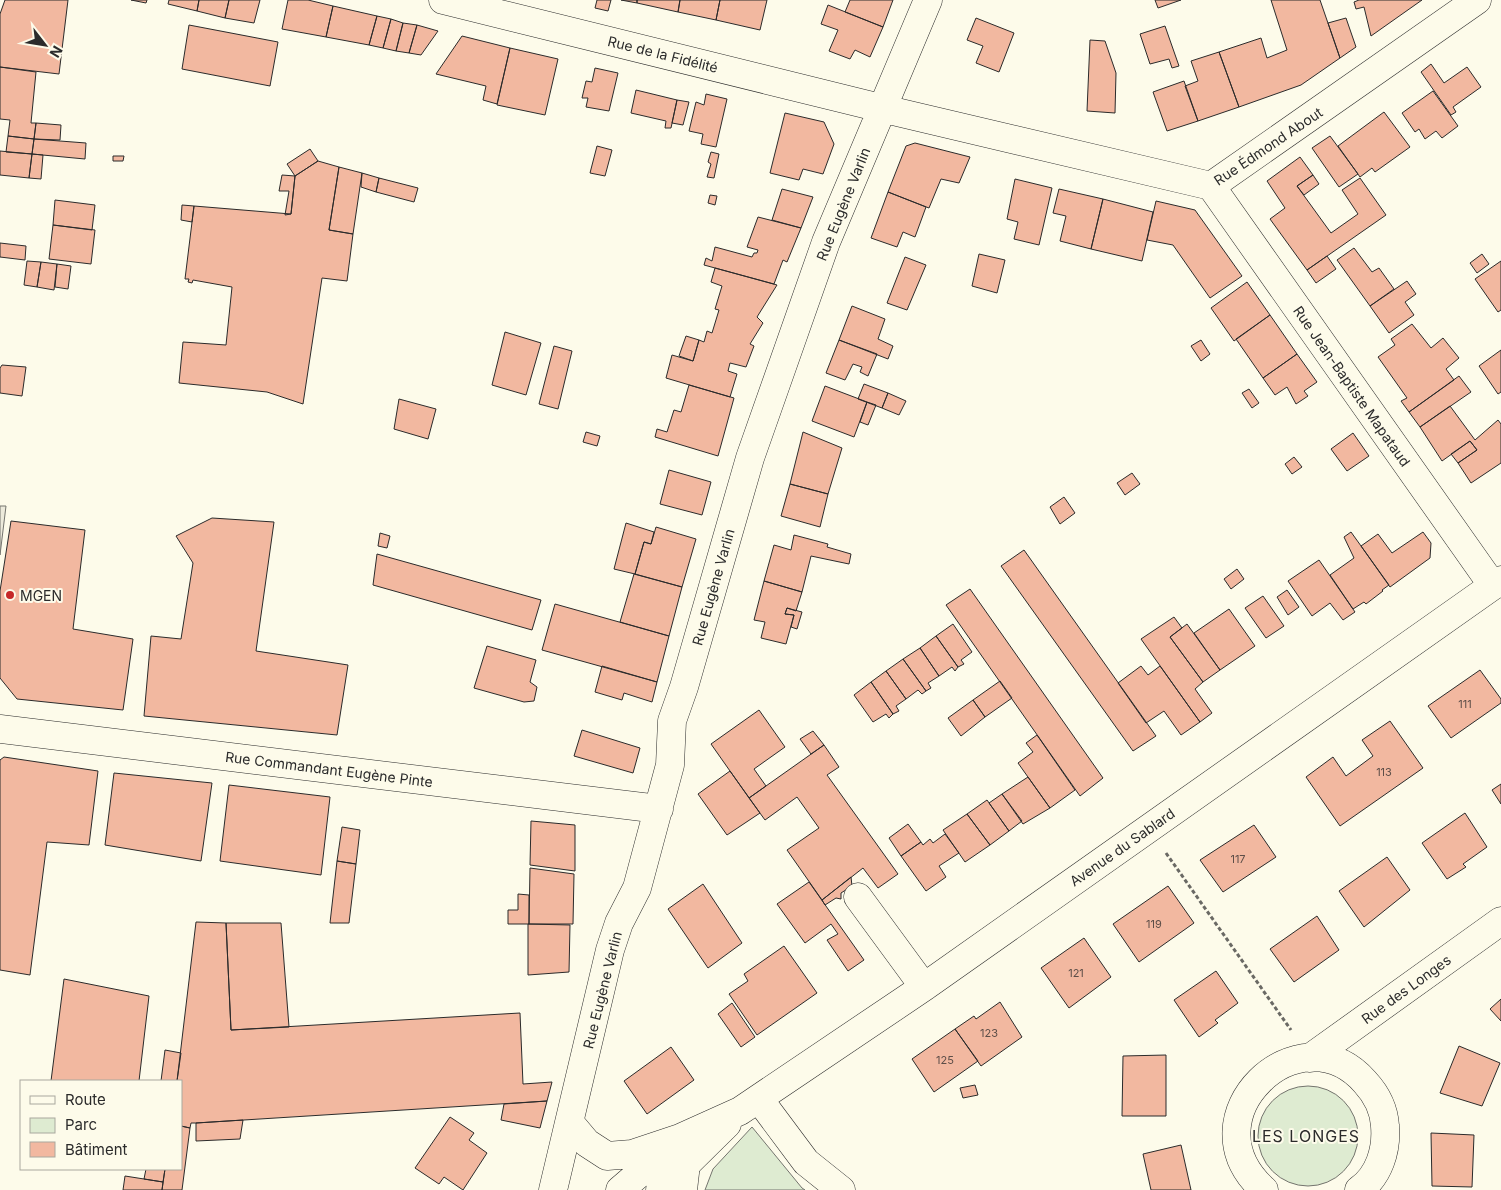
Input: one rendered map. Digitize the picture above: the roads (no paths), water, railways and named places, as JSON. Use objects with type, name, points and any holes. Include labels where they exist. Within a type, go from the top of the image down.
[{"type":"street","name":"Rue de la Fidélité","points":[[444,0],[883,108]]},
{"type":"street","name":"Rue Eugène Varlin","points":[[553,1190],[571,1124],[610,950],[619,923],[637,888],[670,765],[672,721],[750,458],[826,242],[928,0]]},
{"type":"street","name":"Rue Édmond About","points":[[883,108],[1211,186],[1478,0]]},
{"type":"street","name":"Rue Jean-Baptiste Mapataud","points":[[1211,186],[1497,583]]},
{"type":"street","name":"Avenue du Sablard","points":[[660,1190],[683,1164],[750,1105],[924,987],[1497,583]]},
{"type":"street","name":"Rue Commandant Eugène Pinte","points":[[0,729],[659,809]]},
{"type":"street","points":[[858,897],[924,987]]},
{"type":"street","name":"Rue des Longes","points":[[1310,1058],[1501,921]]},
{"type":"street","name":"Rue des Longes","points":[[1264,1190],[1253,1180],[1241,1160],[1236,1136],[1239,1113],[1249,1091],[1266,1074],[1287,1062],[1310,1058],[1335,1062],[1358,1074],[1375,1093],[1385,1116],[1386,1142],[1379,1166],[1359,1190]]},
{"type":"street","points":[[750,1105],[806,1162],[842,1190]]},
{"type":"street","name":"Avenue du Sablard","points":[[571,1124],[586,1143],[607,1156],[632,1154],[683,1164]]},
{"type":"street","name":"Avenue du Sablard","points":[[620,1190],[683,1164]]},
{"type":"place","name":"MGEN","points":[[10,595]]},
{"type":"district","name":"LES LONGES","points":[[1306,1136]]}]
